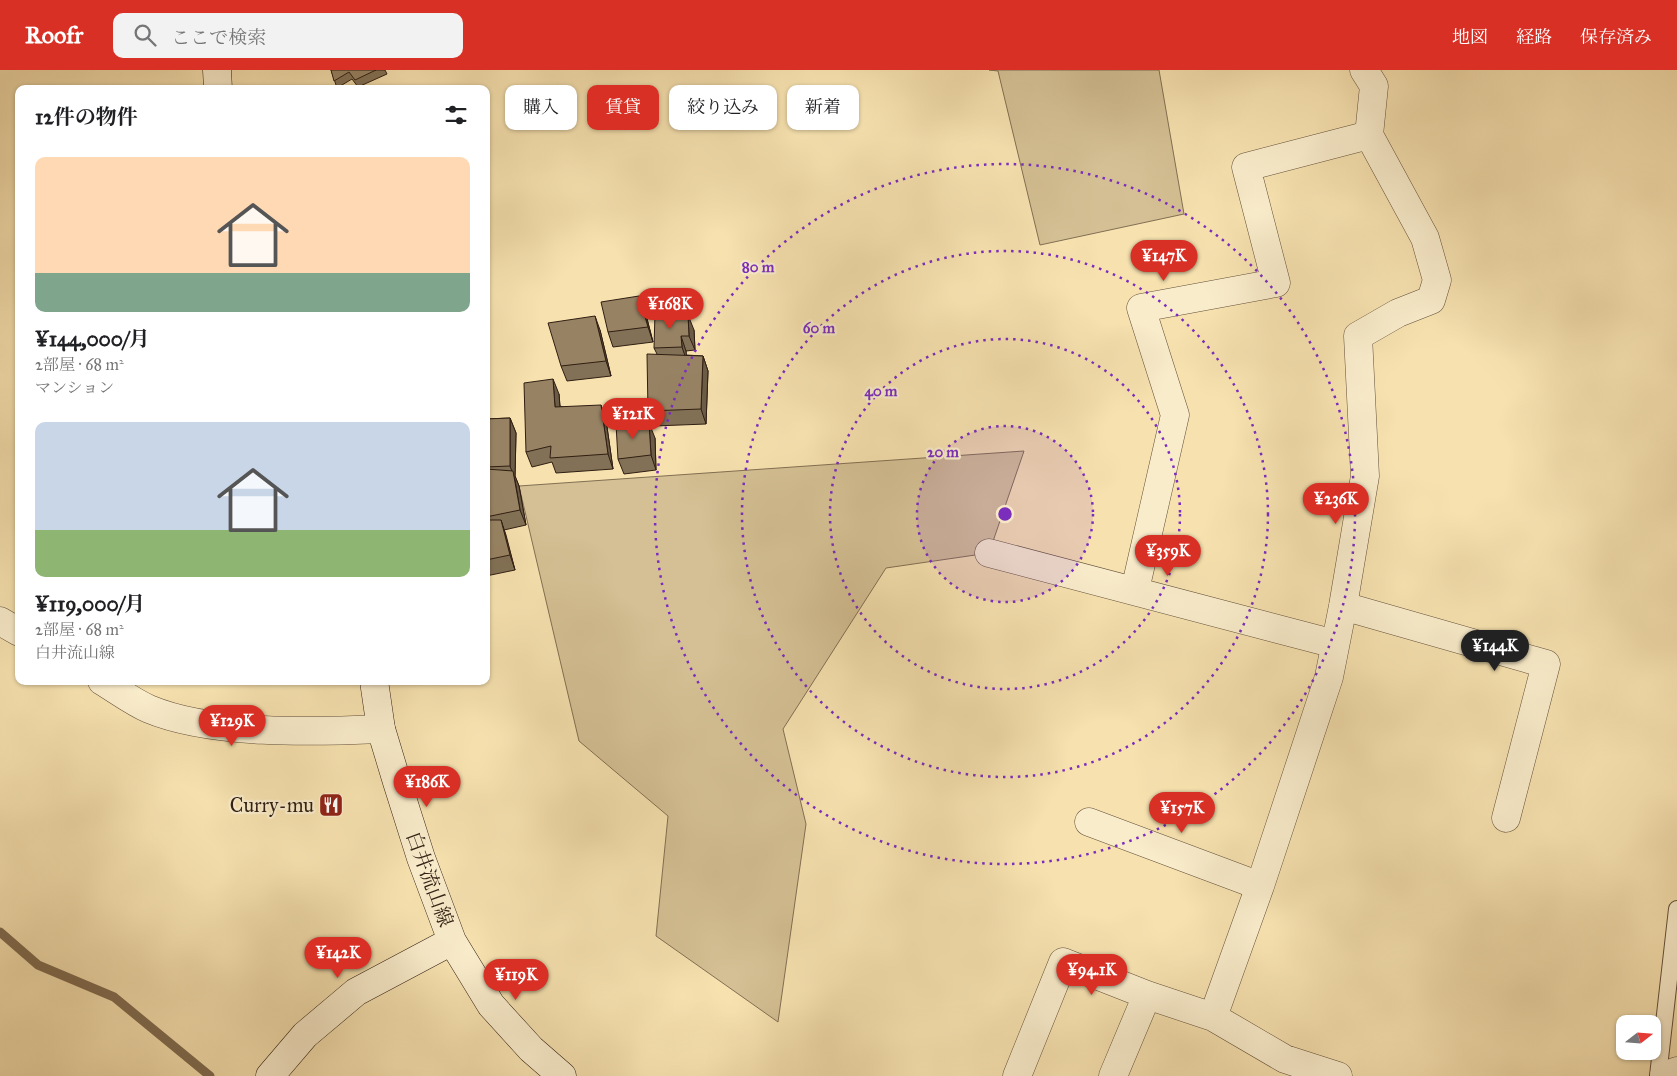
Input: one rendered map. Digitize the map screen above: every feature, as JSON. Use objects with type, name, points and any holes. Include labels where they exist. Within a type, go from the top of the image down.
[{"type":"street","points":[[217,70],[218,85]]},
{"type":"street","points":[[1212,1017],[1260,886],[1329,677],[1344,606],[1366,476],[1358,336],[1398,313],[1431,300],[1437,280],[1425,238],[1369,135],[1374,86],[1364,70]]},
{"type":"street","points":[[1135,590],[1175,416],[1141,308],[1276,283],[1246,167],[1369,135]]},
{"type":"street","points":[[989,552],[1335,644]]},
{"type":"street","points":[[1344,606],[1546,664],[1506,818]]},
{"type":"street","points":[[0,621],[15,630]]},
{"type":"street","points":[[109,685],[149,708],[205,724],[313,732],[381,729]]},
{"type":"street","name":"白井流山線","points":[[270,1076],[306,1035],[356,992],[452,941],[421,858],[381,729],[375,685]]},
{"type":"street","points":[[1089,822],[1260,886]]},
{"type":"street","points":[[452,941],[491,1005],[531,1049],[562,1076]]},
{"type":"street","points":[[1017,1076],[1064,962],[1147,995],[1212,1017],[1285,1059],[1338,1076]]},
{"type":"street","points":[[1113,1076],[1147,995]]},
{"type":"street","points":[[1664,1076],[1677,1071]]},
{"type":"lane","points":[[1658,1076],[1677,909]]},
{"type":"shaded area","points":[[989,70],[1159,70],[1184,214],[1040,245],[998,71]]},
{"type":"shaded area","points":[[1024,451],[989,553],[886,568],[783,729],[806,824],[778,1022],[656,936],[668,816],[579,741],[519,486]]},
{"type":"building","points":[[331,70],[376,70],[355,80],[349,72],[334,81]]},
{"type":"building","points":[[639,296],[648,327],[608,332],[601,302]]},
{"type":"building","points":[[655,313],[688,315],[689,336],[681,336],[682,347],[654,348]]},
{"type":"building","points":[[595,316],[606,361],[561,366],[548,323]]},
{"type":"building","points":[[647,354],[703,356],[701,409],[648,411]]},
{"type":"building","points":[[553,379],[555,407],[601,405],[608,454],[550,458],[551,446],[526,452],[524,383]]},
{"type":"building","points":[[510,418],[510,466],[490,467],[490,419]]},
{"type":"building","points":[[649,423],[651,455],[618,459],[616,424]]},
{"type":"building","points":[[490,469],[513,471],[520,510],[490,516]]},
{"type":"building","points":[[490,520],[501,520],[510,555],[490,559]]},
{"type":"waterway","points":[[0,932],[38,965],[114,997],[210,1076]]},
{"type":"place","name":"Curry-mu","points":[[331,805]]}]
